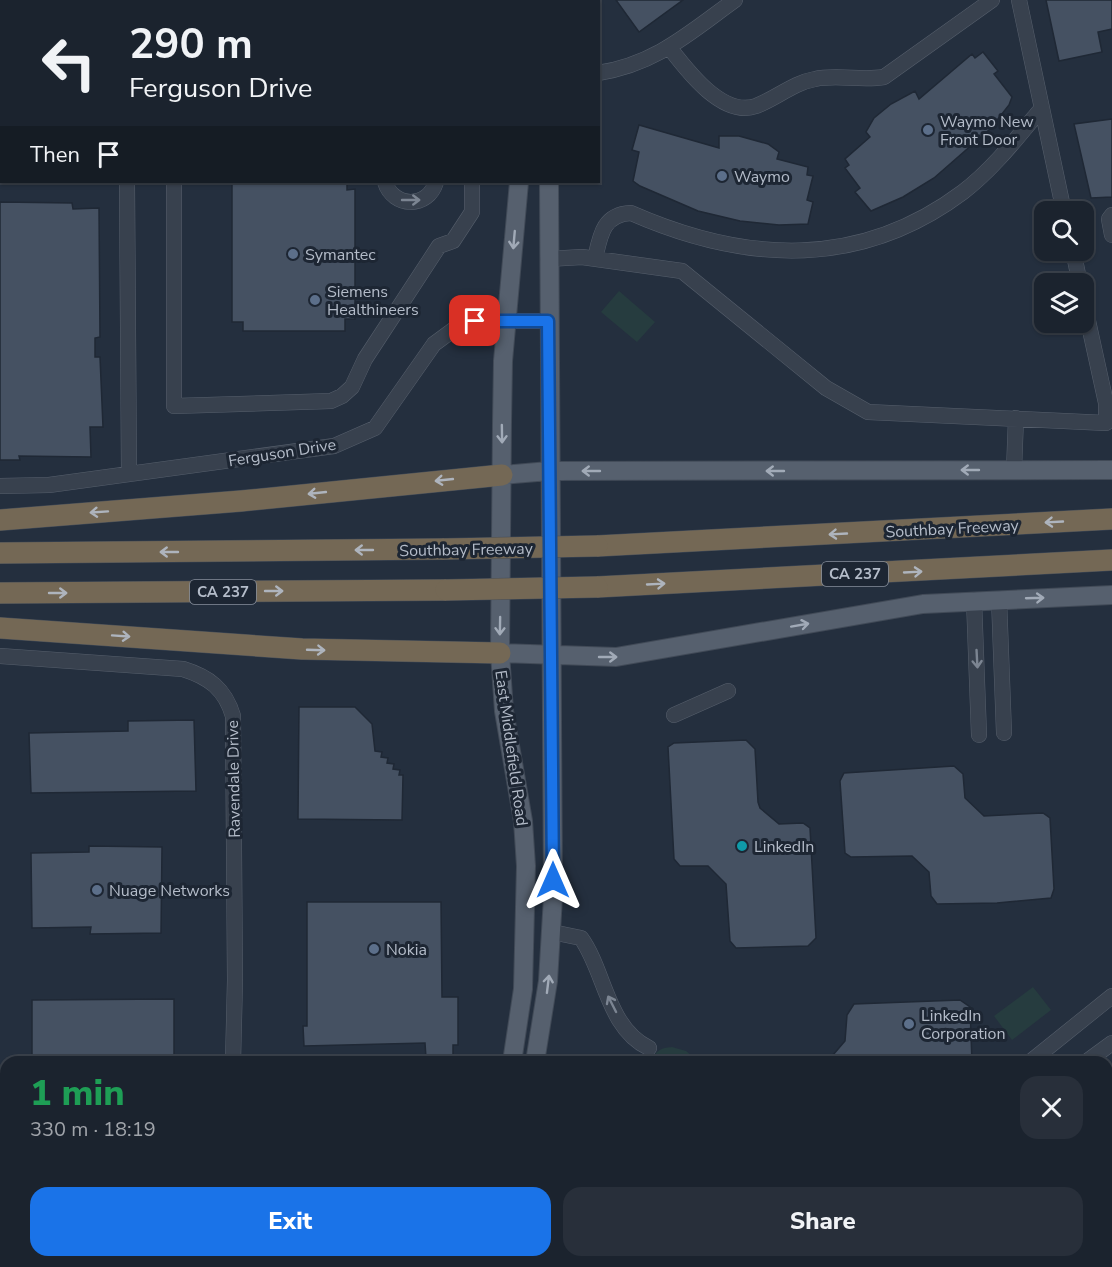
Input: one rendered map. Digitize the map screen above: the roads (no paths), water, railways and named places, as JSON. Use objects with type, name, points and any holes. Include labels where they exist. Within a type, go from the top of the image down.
[{"type":"highway","points":[[0,520],[241,501],[502,475]]},
{"type":"highway","name":"Southbay Freeway","points":[[0,553],[597,546],[1112,519]]},
{"type":"highway","name":"CA 237","points":[[0,593],[446,590],[597,586],[1112,560]]},
{"type":"highway","points":[[0,628],[302,649],[500,653]]},
{"type":"main road","name":"East Middlefield Road","points":[[513,1056],[524,989],[526,866],[523,821],[504,711],[500,653],[502,377],[519,183]]},
{"type":"main road","name":"East Middlefield Road","points":[[536,1056],[548,981],[552,932],[553,795],[549,656],[549,183]]},
{"type":"main road","points":[[502,475],[549,471],[1112,470]]},
{"type":"main road","points":[[500,653],[616,657],[860,614],[974,600],[1112,595]]},
{"type":"street","points":[[600,73],[627,68],[669,47],[735,0]]},
{"type":"street","points":[[669,47],[698,83],[714,95],[734,105],[754,107],[798,83],[818,78],[866,80],[884,77],[992,0]]},
{"type":"street","points":[[1019,0],[1062,201]]},
{"type":"street","points":[[595,259],[601,232],[609,220],[621,214],[631,213],[684,235],[755,250],[816,251],[891,233],[963,191],[1002,156],[1041,110]]},
{"type":"street","points":[[127,183],[129,474]]},
{"type":"street","points":[[174,183],[174,406],[331,401],[342,396],[352,387],[365,359],[439,246],[453,241],[472,212],[472,183]]},
{"type":"street","points":[[386,183],[396,198],[411,202],[427,197],[435,183]]},
{"type":"street","points":[[1112,215],[1109,219],[1112,235]]},
{"type":"street","points":[[549,259],[595,259],[682,271],[826,388],[868,412],[1106,423],[1106,403],[1091,333]]},
{"type":"street","name":"Ferguson Drive","points":[[0,486],[49,485],[334,446],[375,428],[434,344],[453,330],[475,321],[548,321]]},
{"type":"street","points":[[1014,470],[1016,418]]},
{"type":"street","points":[[999,599],[1004,733]]},
{"type":"street","points":[[974,600],[980,735]]},
{"type":"street","name":"Ravendale Drive","points":[[0,656],[183,669],[201,674],[223,692],[233,716],[235,960],[233,1056]]},
{"type":"street","points":[[674,714],[728,691]]},
{"type":"street","points":[[552,932],[581,938],[592,953],[616,1013],[634,1038],[649,1048]]},
{"type":"street","points":[[1037,1056],[1112,996]]},
{"type":"street","points":[[1094,1056],[1112,1043]]},
{"type":"place","name":"Waymo New Front Door","points":[[928,130]]},
{"type":"place","name":"Waymo","points":[[722,176]]},
{"type":"place","name":"Symantec","points":[[293,254]]},
{"type":"place","name":"Siemens Healthineers","points":[[315,300]]},
{"type":"place","name":"LinkedIn","points":[[742,846]]},
{"type":"place","name":"Nuage Networks","points":[[97,890]]},
{"type":"place","name":"Nokia","points":[[374,949]]},
{"type":"place","name":"LinkedIn Corporation","points":[[909,1024]]}]
